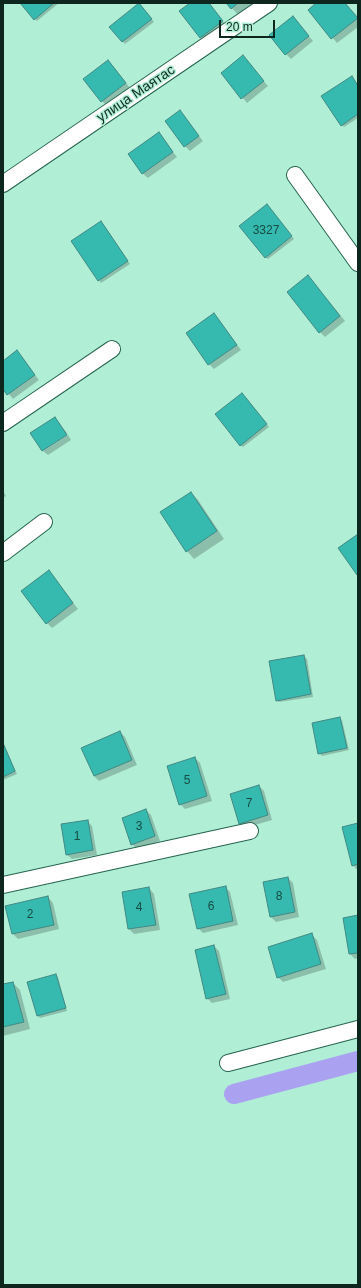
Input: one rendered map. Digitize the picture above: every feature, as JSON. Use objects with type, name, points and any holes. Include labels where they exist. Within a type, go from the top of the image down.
[{"type":"street","name":"улица Маятас","points":[[3,184],[269,3]]},
{"type":"street","points":[[295,175],[358,263]]},
{"type":"street","points":[[3,423],[112,349]]},
{"type":"street","points":[[3,553],[44,522]]},
{"type":"street","points":[[3,885],[250,831]]},
{"type":"street","points":[[228,1063],[358,1029]]},
{"type":"building","points":[[20,3],[54,3],[34,20]]},
{"type":"building","points":[[139,3],[152,19],[122,42],[109,27]]},
{"type":"building","points":[[190,3],[209,3],[223,21],[200,38],[179,11]]},
{"type":"building","points":[[226,3],[238,3],[231,9]]},
{"type":"building","points":[[316,3],[345,3],[358,18],[331,39],[308,10]]},
{"type":"building","points":[[293,16],[309,36],[285,55],[269,35]]},
{"type":"building","points":[[243,55],[264,81],[241,99],[221,73]]},
{"type":"building","points":[[108,60],[126,83],[101,102],[83,79]]},
{"type":"building","points":[[352,76],[358,86],[358,114],[341,126],[321,96]]},
{"type":"building","points":[[180,110],[199,136],[184,147],[165,121]]},
{"type":"building","points":[[159,132],[173,152],[142,174],[128,154]]},
{"type":"building","points":[[267,204],[292,236],[265,258],[239,226]]},
{"type":"building","points":[[101,221],[128,261],[98,281],[71,241]]},
{"type":"building","points":[[308,275],[340,316],[319,333],[287,292]]},
{"type":"building","points":[[214,313],[237,345],[208,365],[186,333]]},
{"type":"building","points":[[17,350],[35,375],[7,395],[3,389],[3,361]]},
{"type":"building","points":[[242,393],[267,424],[240,446],[215,414]]},
{"type":"building","points":[[55,417],[67,435],[42,451],[30,433]]},
{"type":"building","points":[[191,492],[217,531],[186,552],[160,512]]},
{"type":"building","points":[[358,534],[358,574],[357,575],[338,548]]},
{"type":"building","points":[[49,570],[73,603],[46,624],[21,591]]},
{"type":"building","points":[[304,655],[311,694],[276,701],[269,661]]},
{"type":"building","points":[[340,717],[347,748],[318,754],[312,723]]},
{"type":"building","points":[[120,731],[132,760],[94,776],[81,748]]},
{"type":"building","points":[[3,743],[15,771],[3,777]]},
{"type":"building","points":[[195,757],[207,796],[179,805],[167,766]]},
{"type":"building","points":[[259,785],[268,815],[239,824],[230,794]]},
{"type":"building","points":[[146,809],[155,836],[131,845],[122,818]]},
{"type":"building","points":[[88,820],[93,850],[66,855],[61,824]]},
{"type":"building","points":[[358,823],[358,864],[352,866],[342,827]]},
{"type":"building","points":[[288,877],[295,912],[270,917],[263,882]]},
{"type":"building","points":[[226,886],[233,921],[197,929],[189,894]]},
{"type":"building","points":[[149,887],[156,925],[128,929],[122,892]]},
{"type":"building","points":[[48,896],[54,925],[12,934],[5,906]]},
{"type":"building","points":[[358,915],[358,953],[349,954],[343,918]]},
{"type":"building","points":[[312,933],[321,964],[277,978],[268,947]]},
{"type":"building","points":[[214,945],[226,994],[206,999],[195,950]]},
{"type":"building","points":[[56,974],[66,1008],[37,1016],[27,982]]},
{"type":"building","points":[[13,982],[24,1022],[3,1027],[3,984]]},
{"type":"waterway","points":[[234,1094],[358,1061]]}]
